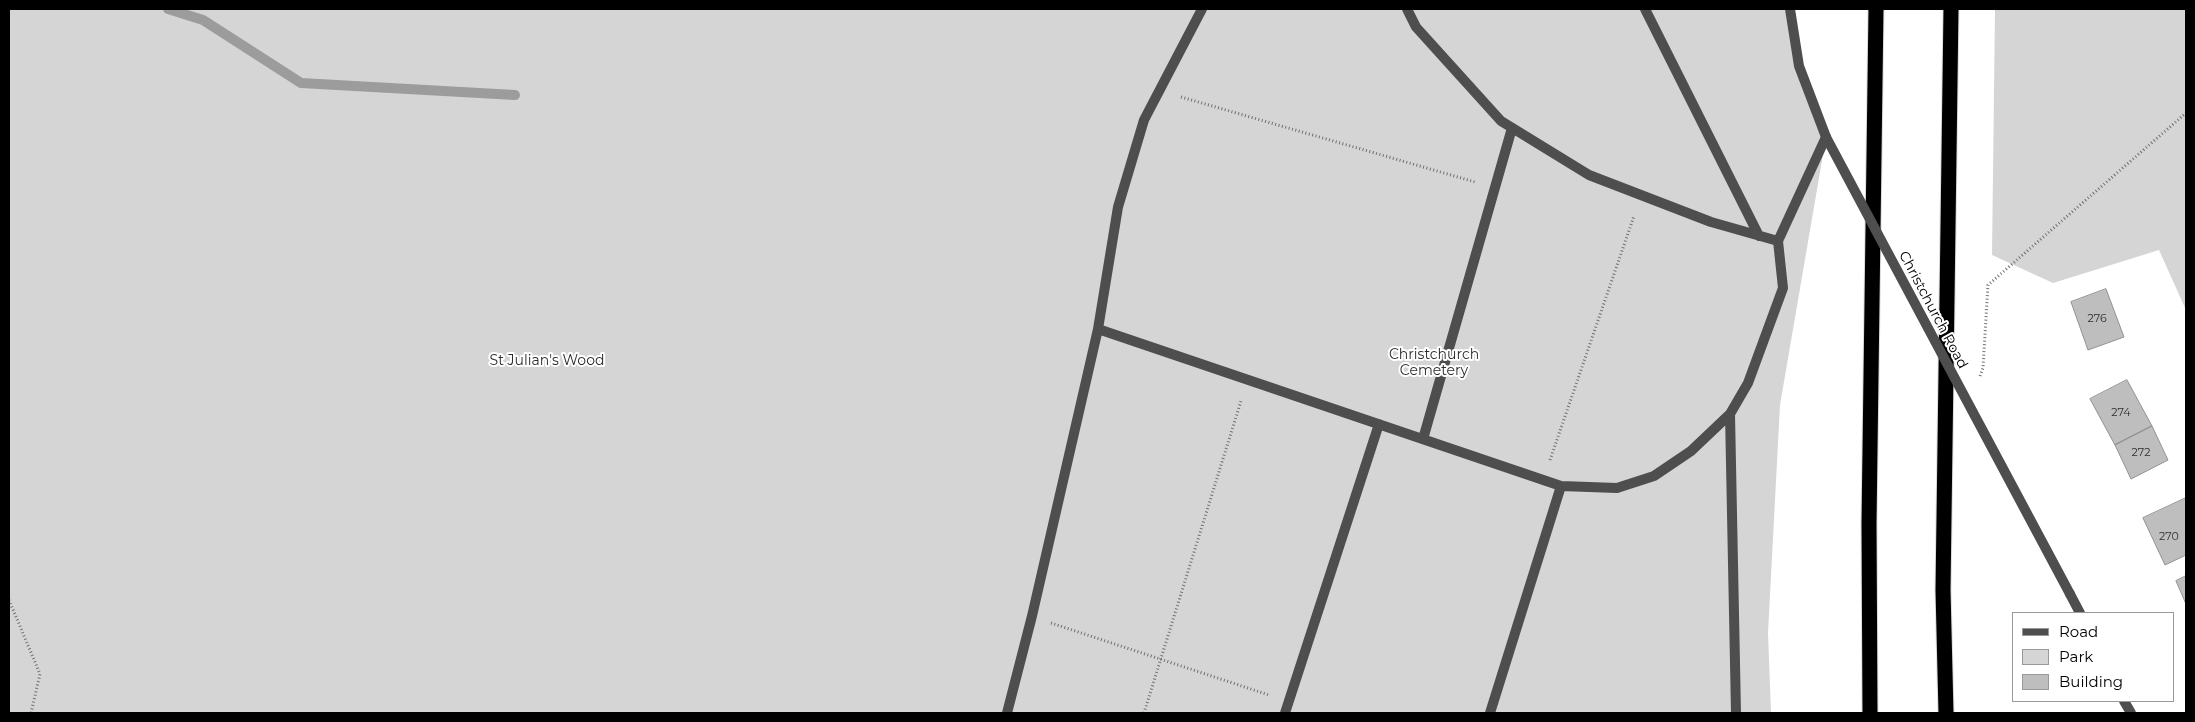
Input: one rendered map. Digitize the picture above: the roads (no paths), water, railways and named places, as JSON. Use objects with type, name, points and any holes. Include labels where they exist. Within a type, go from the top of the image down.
[{"type":"highway","points":[[1870,713],[1869,523],[1876,9]]},
{"type":"highway","points":[[1946,713],[1943,590],[1951,9]]},
{"type":"street","points":[[1007,713],[1032,616],[1098,329],[1118,207],[1144,120],[1202,9]]},
{"type":"street","points":[[1406,9],[1416,27],[1501,121],[1512,128],[1589,175],[1711,222],[1778,241]]},
{"type":"street","points":[[1645,9],[1759,236]]},
{"type":"street","name":"Christchurch Road","points":[[1790,9],[1799,66],[1826,138],[2079,612]]},
{"type":"street","points":[[1423,439],[1512,128]]},
{"type":"street","points":[[1098,329],[1560,486],[1617,488],[1654,476],[1691,451],[1730,414],[1748,383],[1783,288],[1778,241],[1826,138]]},
{"type":"street","points":[[1730,414],[1736,713]]},
{"type":"street","points":[[1285,713],[1379,424]]},
{"type":"street","points":[[1490,713],[1560,486]]},
{"type":"street","points":[[2125,702],[2131,713]]},
{"type":"waterway","points":[[168,9],[203,20],[301,83],[515,95]]},
{"type":"park label","name":"St Julian's Wood","points":[[547,361]]},
{"type":"park label","name":"Christchurch Cemetery","points":[[1434,364]]}]
